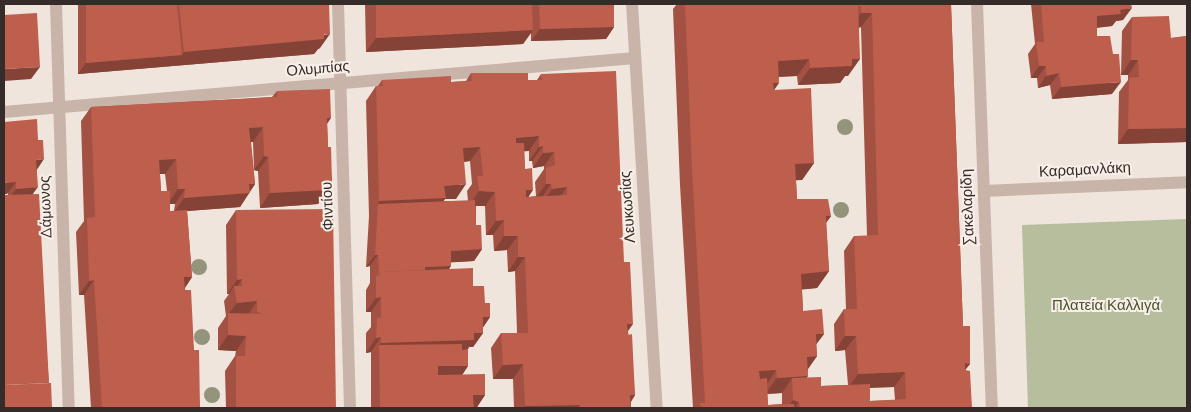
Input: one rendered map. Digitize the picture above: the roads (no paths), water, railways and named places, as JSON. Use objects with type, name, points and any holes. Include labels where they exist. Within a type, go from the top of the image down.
[{"type":"street","name":"Δάμωνος","points":[[56,4],[69,408]]},
{"type":"street","name":"Φιντίου","points":[[338,4],[350,408]]},
{"type":"street","name":"Λευκωσίας","points":[[632,4],[657,408]]},
{"type":"street","name":"Σακελαρίδη","points":[[977,4],[992,408]]},
{"type":"street","name":"Ολυμπίας","points":[[4,112],[635,58]]},
{"type":"street","name":"Καραμανλάκη","points":[[984,191],[1187,182]]},
{"type":"park label","name":"Πλατεία Καλλιγά","points":[[1106,306]]}]
